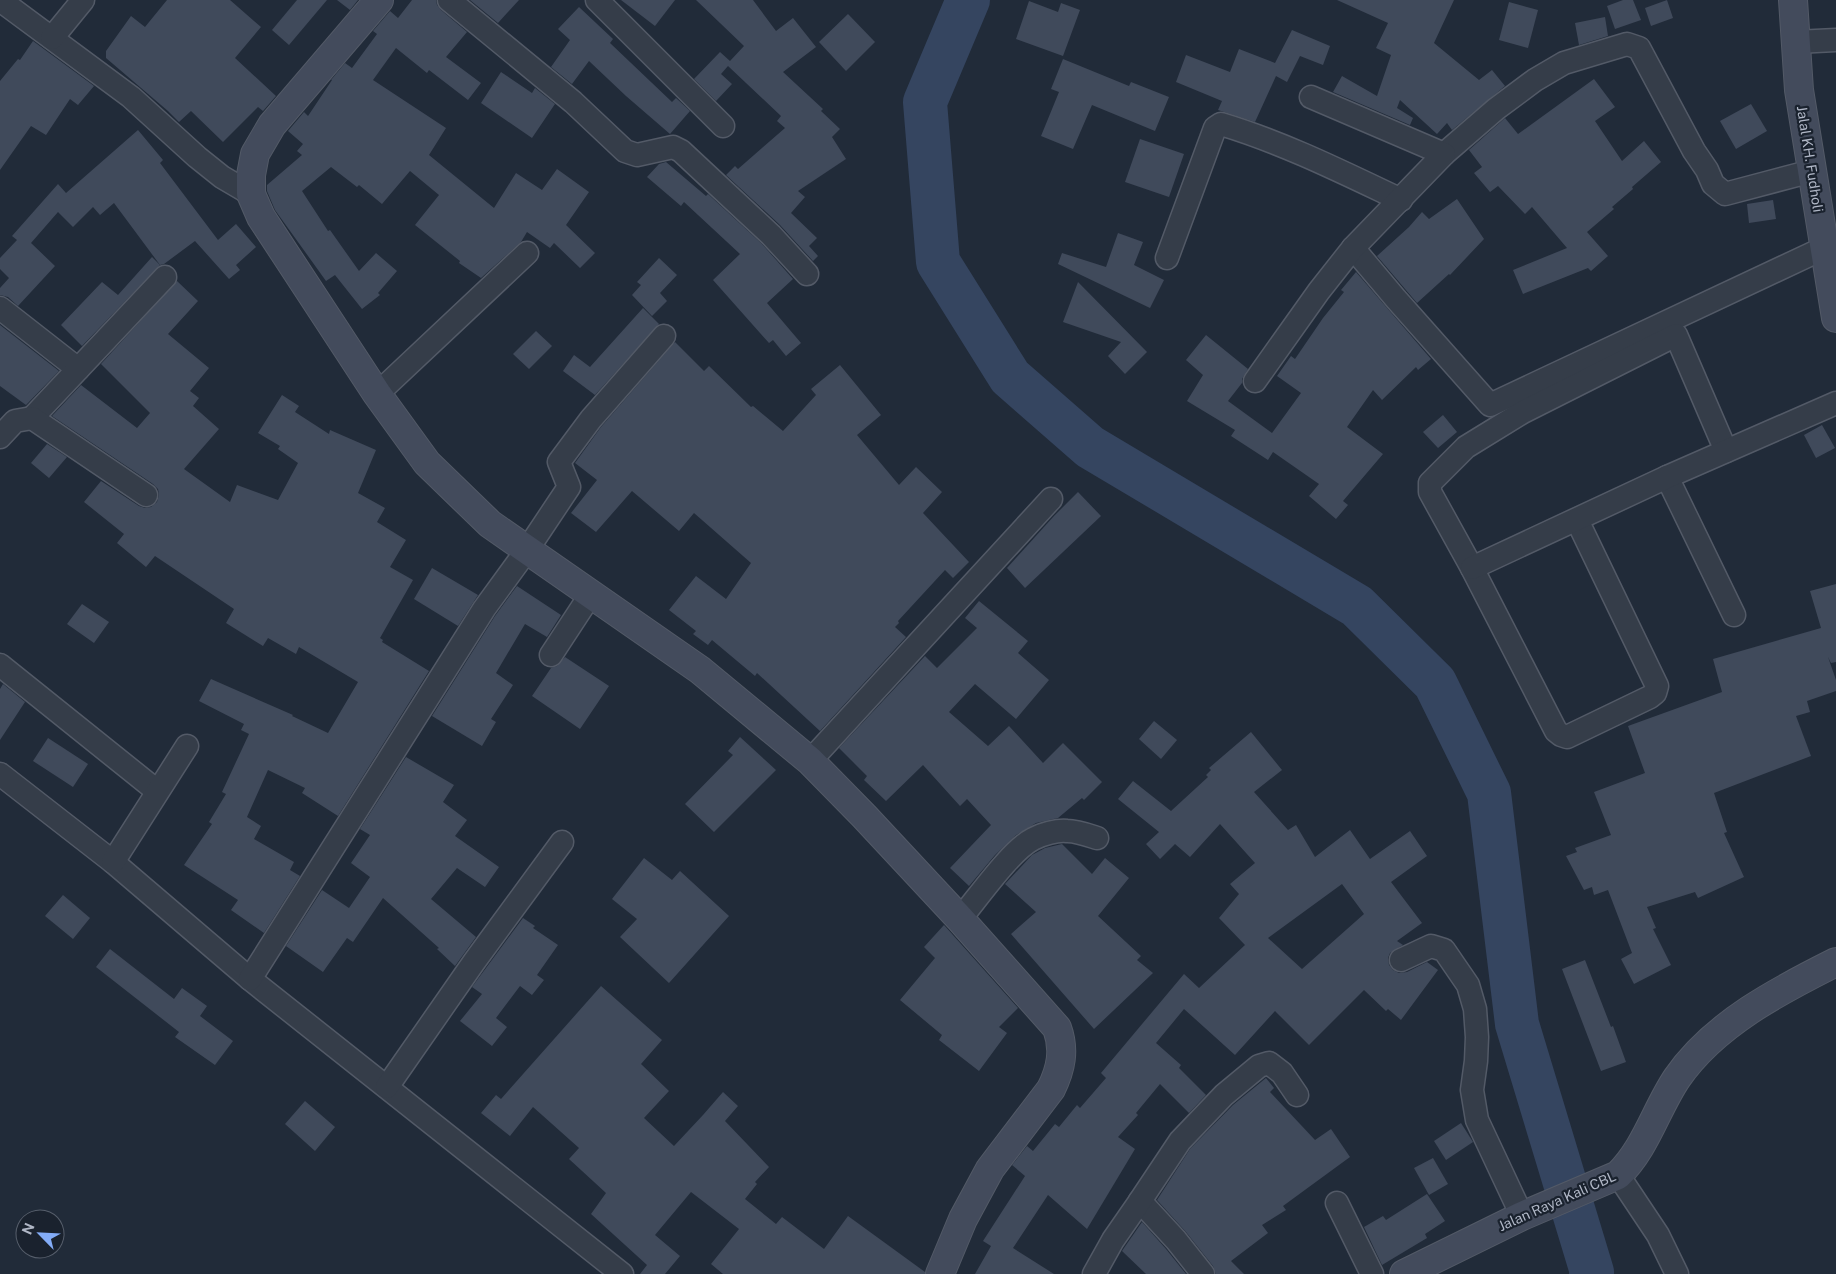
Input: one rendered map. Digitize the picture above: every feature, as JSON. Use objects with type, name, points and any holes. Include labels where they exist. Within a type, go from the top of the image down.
[{"type":"street","points":[[0,0],[131,97],[197,157],[222,176],[251,194]]},
{"type":"street","points":[[52,38],[83,0]]},
{"type":"street","points":[[379,0],[272,125],[255,154],[251,175],[251,194],[260,217],[377,394],[427,463],[490,524],[700,670],[810,761],[960,919],[1057,1028],[1062,1041],[1062,1058],[1058,1076],[1051,1089],[990,1169],[963,1219],[940,1274]]},
{"type":"street","points":[[449,0],[573,102],[625,151],[637,155],[673,147],[681,151],[771,235],[807,274]]},
{"type":"street","name":"Jalal KH. Fudholi","points":[[1793,0],[1799,90],[1836,318]]},
{"type":"street","points":[[601,1],[723,126]]},
{"type":"street","points":[[1796,42],[1836,40]]},
{"type":"street","points":[[1255,381],[1353,248],[1444,154],[1496,109],[1535,80],[1564,63],[1627,44],[1639,48],[1713,184],[1725,194],[1812,171]]},
{"type":"street","points":[[1311,97],[1444,154]]},
{"type":"street","points":[[1167,258],[1215,128],[1222,124],[1260,135],[1401,200]]},
{"type":"street","points":[[1353,248],[1490,405],[1824,248]]},
{"type":"street","points":[[377,394],[527,253]]},
{"type":"street","points":[[0,437],[15,421],[32,418],[165,277]]},
{"type":"street","points":[[0,308],[78,370]]},
{"type":"street","points":[[1577,520],[1657,686],[1655,693],[1650,698],[1567,736],[1561,735],[1556,731],[1472,568],[1430,492],[1430,483],[1466,447],[1523,412],[1676,335],[1726,451]]},
{"type":"street","points":[[250,979],[484,609],[527,550],[569,487],[559,462],[591,419],[664,336]]},
{"type":"street","points":[[1472,568],[1667,476],[1836,403]]},
{"type":"street","points":[[32,418],[146,495]]},
{"type":"street","points":[[1667,476],[1734,614]]},
{"type":"street","points":[[810,761],[1051,500]]},
{"type":"street","points":[[551,655],[591,594]]},
{"type":"street","points":[[0,664],[158,791]]},
{"type":"street","points":[[113,862],[187,746]]},
{"type":"street","points":[[0,774],[113,862],[250,979],[622,1274]]},
{"type":"street","points":[[960,919],[1024,845],[1034,839],[1050,833],[1067,831],[1097,838]]},
{"type":"street","points":[[387,1087],[474,962],[562,842]]},
{"type":"street","points":[[1401,960],[1431,946],[1436,946],[1444,950],[1468,985],[1474,1009],[1477,1037],[1472,1090],[1478,1120],[1522,1216]]},
{"type":"street","name":"Jalan Raya Kali CBL","points":[[1404,1274],[1522,1216],[1614,1177],[1628,1165],[1677,1078],[1697,1053],[1732,1023],[1792,983],[1836,962]]},
{"type":"street","points":[[1094,1274],[1113,1240],[1180,1141],[1224,1095],[1259,1066],[1269,1063],[1282,1073],[1297,1095]]},
{"type":"street","points":[[1614,1177],[1658,1235],[1677,1274]]},
{"type":"street","points":[[1140,1202],[1176,1240],[1203,1274]]},
{"type":"street","points":[[1337,1203],[1372,1274]]},
{"type":"building","points":[[167,0],[230,0],[261,27],[235,58],[276,96],[263,111],[258,107],[223,142],[191,111],[179,122],[106,58],[106,51],[131,16],[145,27]]},
{"type":"building","points":[[297,0],[327,0],[289,45],[272,30]]},
{"type":"building","points":[[337,0],[358,0],[350,10]]},
{"type":"building","points":[[412,0],[436,0],[441,10],[467,32],[446,57],[481,83],[468,100],[429,70],[427,73],[396,48],[373,80],[446,128],[429,155],[494,208],[516,173],[542,190],[557,169],[589,192],[566,225],[595,253],[580,268],[554,243],[550,248],[527,232],[521,242],[481,278],[459,263],[460,261],[415,225],[439,195],[410,171],[382,204],[359,185],[357,187],[331,167],[302,191],[328,231],[330,230],[359,271],[376,253],[397,271],[378,293],[380,295],[362,309],[335,275],[326,281],[275,210],[267,191],[267,185],[302,155],[297,151],[303,144],[288,131],[304,112],[308,116],[331,80],[345,63],[352,68],[377,34],[373,31],[390,11],[398,18]]},
{"type":"building","points":[[470,0],[519,0],[498,23]]},
{"type":"building","points":[[621,0],[675,0],[655,26]]},
{"type":"building","points":[[696,0],[753,0],[776,31],[793,18],[816,47],[783,72],[823,109],[821,111],[840,129],[832,137],[846,159],[798,191],[805,197],[791,213],[817,238],[809,246],[818,256],[813,261],[780,225],[726,175],[735,166],[738,169],[785,128],[777,121],[781,116],[728,66],[721,74],[732,84],[716,101],[694,79],[720,52],[730,61],[744,46]]},
{"type":"building","points":[[1337,0],[1454,0],[1434,43],[1479,80],[1492,70],[1505,86],[1452,130],[1447,123],[1437,134],[1400,100],[1397,108],[1413,118],[1410,125],[1333,92],[1342,76],[1377,96],[1391,55],[1376,48],[1388,23]]},
{"type":"building","points":[[1623,0],[1633,0],[1641,20],[1615,29],[1607,6]]},
{"type":"building","points":[[1667,0],[1673,18],[1651,26],[1645,8]]},
{"type":"building","points":[[1029,1],[1058,12],[1061,3],[1080,10],[1063,56],[1016,39]]},
{"type":"building","points":[[1509,2],[1538,10],[1528,48],[1499,40]]},
{"type":"building","points":[[579,7],[613,39],[610,43],[672,102],[676,98],[690,111],[670,134],[589,61],[572,84],[551,67],[570,40],[558,29]]},
{"type":"building","points":[[848,14],[875,42],[846,71],[819,42]]},
{"type":"building","points":[[1605,17],[1608,36],[1579,45],[1575,23]]},
{"type":"building","points":[[1292,30],[1330,46],[1323,65],[1300,56],[1287,82],[1276,76],[1255,122],[1218,110],[1222,101],[1176,82],[1186,55],[1230,72],[1239,49],[1275,63]]},
{"type":"building","points":[[33,41],[94,86],[78,105],[70,99],[46,135],[31,126],[0,170],[0,81],[18,59],[20,60]]},
{"type":"building","points":[[1063,59],[1129,86],[1131,82],[1169,97],[1155,131],[1092,105],[1073,149],[1041,136],[1059,92],[1051,89]]},
{"type":"building","points":[[501,72],[532,93],[535,88],[555,104],[532,138],[481,103]]},
{"type":"building","points":[[1594,79],[1615,107],[1595,121],[1622,161],[1644,141],[1661,162],[1612,207],[1614,209],[1587,232],[1608,256],[1591,271],[1588,268],[1523,294],[1513,270],[1567,248],[1532,207],[1525,214],[1498,186],[1490,192],[1474,173],[1482,167],[1469,150],[1505,118],[1518,134]]},
{"type":"building","points":[[1751,104],[1767,131],[1736,149],[1720,121]]},
{"type":"building","points":[[138,130],[163,160],[160,163],[218,240],[236,224],[256,247],[236,265],[240,270],[229,279],[195,241],[160,265],[114,203],[100,215],[93,207],[73,227],[58,212],[31,243],[55,266],[18,306],[8,297],[0,295],[0,288],[9,278],[0,269],[0,258],[17,240],[12,236],[58,184],[66,193]]},
{"type":"building","points":[[1140,139],[1184,154],[1169,197],[1125,182]]},
{"type":"building","points":[[666,162],[706,196],[708,194],[762,244],[793,279],[767,303],[801,343],[786,356],[773,340],[769,343],[713,280],[740,254],[684,202],[681,206],[647,177],[659,164]]},
{"type":"building","points":[[1457,199],[1484,239],[1450,275],[1417,303],[1377,256],[1409,227],[1422,212],[1429,219]]},
{"type":"building","points":[[1773,200],[1776,219],[1749,223],[1747,204]]},
{"type":"building","points":[[1118,233],[1143,242],[1134,265],[1164,280],[1150,308],[1058,264],[1062,253],[1106,267]]},
{"type":"building","points":[[152,257],[160,265],[82,346],[61,325],[102,282],[118,295]]},
{"type":"building","points":[[659,258],[677,275],[660,293],[667,301],[652,316],[632,295],[641,285],[637,282]]},
{"type":"building","points":[[1356,272],[1431,359],[1418,370],[1416,367],[1382,400],[1373,390],[1347,427],[1383,454],[1343,501],[1348,505],[1336,519],[1309,496],[1319,484],[1273,452],[1268,460],[1231,436],[1235,430],[1187,401],[1203,375],[1186,360],[1206,335],[1248,369],[1242,379],[1242,383],[1228,401],[1272,433],[1301,393],[1277,376],[1291,356],[1295,359],[1323,318],[1344,292],[1341,290]]},
{"type":"building","points":[[177,281],[198,301],[168,334],[209,368],[190,391],[199,398],[193,406],[219,429],[184,469],[230,502],[237,485],[278,500],[298,463],[278,449],[280,446],[258,433],[282,395],[299,406],[295,412],[329,434],[330,430],[376,450],[358,493],[385,508],[377,522],[406,540],[390,567],[413,580],[380,638],[383,640],[382,642],[429,671],[338,816],[302,793],[305,788],[268,770],[247,817],[261,826],[254,839],[294,862],[290,870],[300,876],[264,933],[231,910],[238,900],[184,865],[212,824],[209,822],[226,794],[222,792],[249,734],[241,730],[244,724],[199,701],[211,679],[293,715],[328,733],[358,682],[299,647],[296,654],[268,638],[263,646],[226,623],[234,609],[155,556],[146,567],[117,543],[124,534],[84,502],[101,481],[145,508],[151,507],[157,502],[158,489],[52,416],[81,385],[137,428],[150,413],[101,364]]},
{"type":"building","points":[[1078,282],[1147,352],[1125,374],[1108,356],[1121,342],[1063,322]]},
{"type":"building","points":[[643,308],[659,324],[595,395],[563,371],[574,355],[590,367]]},
{"type":"building","points":[[0,325],[59,371],[26,405],[0,386]]},
{"type":"building","points":[[536,331],[552,346],[529,369],[513,354]]},
{"type":"building","points":[[675,342],[704,371],[709,366],[751,407],[753,406],[783,431],[816,395],[811,389],[840,365],[881,415],[857,435],[899,485],[916,467],[942,492],[923,513],[969,562],[953,578],[945,570],[898,621],[899,623],[895,627],[906,637],[820,731],[757,673],[755,676],[712,640],[708,645],[693,634],[696,631],[669,610],[696,576],[726,599],[751,563],[694,513],[679,531],[632,491],[596,532],[571,513],[597,480],[575,463],[601,427]]},
{"type":"building","points":[[1443,415],[1457,432],[1438,448],[1423,432]]},
{"type":"building","points":[[1822,425],[1835,448],[1816,458],[1804,435]]},
{"type":"building","points":[[47,444],[67,457],[49,478],[31,463]]},
{"type":"building","points":[[1078,492],[1101,516],[1025,588],[1007,568]]},
{"type":"building","points":[[432,568],[478,595],[458,626],[414,599]]},
{"type":"building","points":[[1836,584],[1836,662],[1831,663],[1828,657],[1836,680],[1836,691],[1807,701],[1810,712],[1796,716],[1811,756],[1714,793],[1727,832],[1724,833],[1744,877],[1698,898],[1695,892],[1647,907],[1656,928],[1653,929],[1671,965],[1634,984],[1621,959],[1632,953],[1608,890],[1594,895],[1592,887],[1584,890],[1566,856],[1577,852],[1575,848],[1611,835],[1594,792],[1645,773],[1628,726],[1722,692],[1713,659],[1821,628],[1810,591]]},
{"type":"building","points":[[517,586],[561,615],[547,637],[525,624],[496,673],[513,685],[491,719],[496,722],[482,746],[432,716],[495,616]]},
{"type":"building","points":[[979,601],[1028,641],[1018,653],[1049,680],[1016,719],[975,684],[949,712],[988,746],[1009,726],[1043,763],[1063,743],[1102,782],[1084,800],[1082,798],[1058,818],[1036,823],[1016,835],[995,855],[969,886],[950,868],[991,825],[967,799],[960,806],[923,765],[886,801],[864,780],[867,776],[839,748],[925,656],[937,668],[977,628],[965,618]]},
{"type":"building","points":[[82,604],[109,622],[94,643],[67,624]]},
{"type":"building","points":[[565,657],[609,686],[580,729],[532,696],[551,668],[557,666]]},
{"type":"building","points":[[3,684],[25,702],[0,740],[0,689]]},
{"type":"building","points":[[1154,721],[1177,740],[1161,759],[1139,739]]},
{"type":"building","points":[[1251,732],[1282,770],[1254,792],[1288,830],[1296,825],[1315,857],[1350,830],[1370,859],[1410,831],[1427,856],[1391,882],[1422,923],[1397,941],[1403,945],[1390,953],[1388,958],[1389,965],[1399,973],[1407,972],[1427,962],[1438,970],[1401,1020],[1388,1009],[1386,1011],[1364,990],[1309,1045],[1275,1011],[1235,1055],[1184,1009],[1156,1043],[1181,1065],[1179,1068],[1206,1095],[1189,1113],[1160,1084],[1136,1113],[1138,1115],[1118,1137],[1135,1149],[1087,1229],[1048,1195],[1013,1248],[1054,1274],[975,1274],[991,1246],[983,1241],[1025,1176],[1012,1165],[1027,1146],[1033,1151],[1055,1124],[1059,1127],[1077,1105],[1080,1108],[1106,1078],[1101,1073],[1184,974],[1199,988],[1245,945],[1219,918],[1239,894],[1230,884],[1255,863],[1220,824],[1190,857],[1175,844],[1160,859],[1146,844],[1159,832],[1118,799],[1133,781],[1171,811],[1208,777],[1206,775],[1211,770],[1209,768]],"holes":[[[1342,884],[1364,914],[1302,969],[1268,938]]]},
{"type":"building","points":[[740,737],[776,770],[714,832],[685,804],[733,755],[728,751]]},
{"type":"building","points":[[48,738],[88,764],[73,787],[33,761]]},
{"type":"building","points":[[406,757],[454,785],[443,802],[467,820],[455,836],[499,867],[485,887],[457,868],[431,899],[476,937],[455,966],[437,949],[439,948],[383,898],[353,942],[347,938],[323,972],[286,946],[322,890],[349,908],[370,877],[351,863],[370,835],[360,829]]},
{"type":"building","points":[[1062,844],[1092,874],[1105,858],[1129,878],[1098,916],[1141,956],[1137,960],[1153,973],[1094,1029],[1011,934],[1036,912],[1005,884],[1032,855],[1045,848]]},
{"type":"building","points":[[644,858],[672,880],[680,871],[729,916],[669,983],[620,937],[637,919],[612,899]]},
{"type":"building","points":[[63,895],[90,918],[73,939],[45,916]]},
{"type":"building","points":[[523,918],[535,926],[533,928],[558,945],[537,975],[544,980],[532,995],[520,986],[496,1018],[507,1027],[492,1046],[460,1021],[482,994],[472,987]]},
{"type":"building","points":[[944,925],[1018,1008],[999,1027],[1007,1033],[979,1071],[939,1040],[942,1035],[900,1000],[935,958],[924,947]]},
{"type":"building","points":[[110,949],[174,999],[182,988],[207,1006],[200,1016],[233,1041],[215,1065],[175,1037],[179,1032],[96,967]]},
{"type":"building","points":[[1585,960],[1626,1062],[1601,1071],[1562,969]]},
{"type":"building","points":[[601,986],[662,1040],[641,1064],[669,1091],[644,1118],[674,1146],[723,1092],[738,1106],[725,1121],[769,1167],[755,1182],[757,1184],[745,1199],[776,1224],[782,1217],[824,1249],[848,1216],[925,1272],[925,1274],[723,1274],[711,1264],[739,1229],[691,1192],[655,1235],[680,1256],[665,1274],[640,1274],[647,1265],[591,1214],[606,1193],[569,1159],[579,1148],[533,1107],[510,1136],[481,1113],[496,1095],[501,1099]]},
{"type":"building","points":[[1266,1078],[1274,1088],[1270,1092],[1315,1140],[1331,1129],[1350,1157],[1283,1206],[1286,1210],[1262,1225],[1268,1233],[1231,1261],[1244,1274],[1216,1274],[1213,1266],[1186,1232],[1157,1200],[1190,1149],[1233,1105]]},
{"type":"building","points":[[305,1101],[335,1127],[315,1151],[285,1124]]},
{"type":"building","points":[[1461,1123],[1473,1142],[1446,1160],[1434,1141]]},
{"type":"building","points":[[1433,1158],[1448,1184],[1429,1195],[1414,1168]]},
{"type":"building","points":[[1427,1194],[1445,1221],[1425,1234],[1427,1238],[1382,1265],[1364,1227],[1383,1216],[1386,1220]]},
{"type":"building","points":[[1142,1222],[1186,1274],[1146,1274],[1122,1251]]},
{"type":"waterway","points":[[968,0],[925,102],[938,262],[1010,377],[1090,447],[1357,606],[1435,683],[1489,793],[1517,1024],[1592,1272],[1591,1274]]}]
